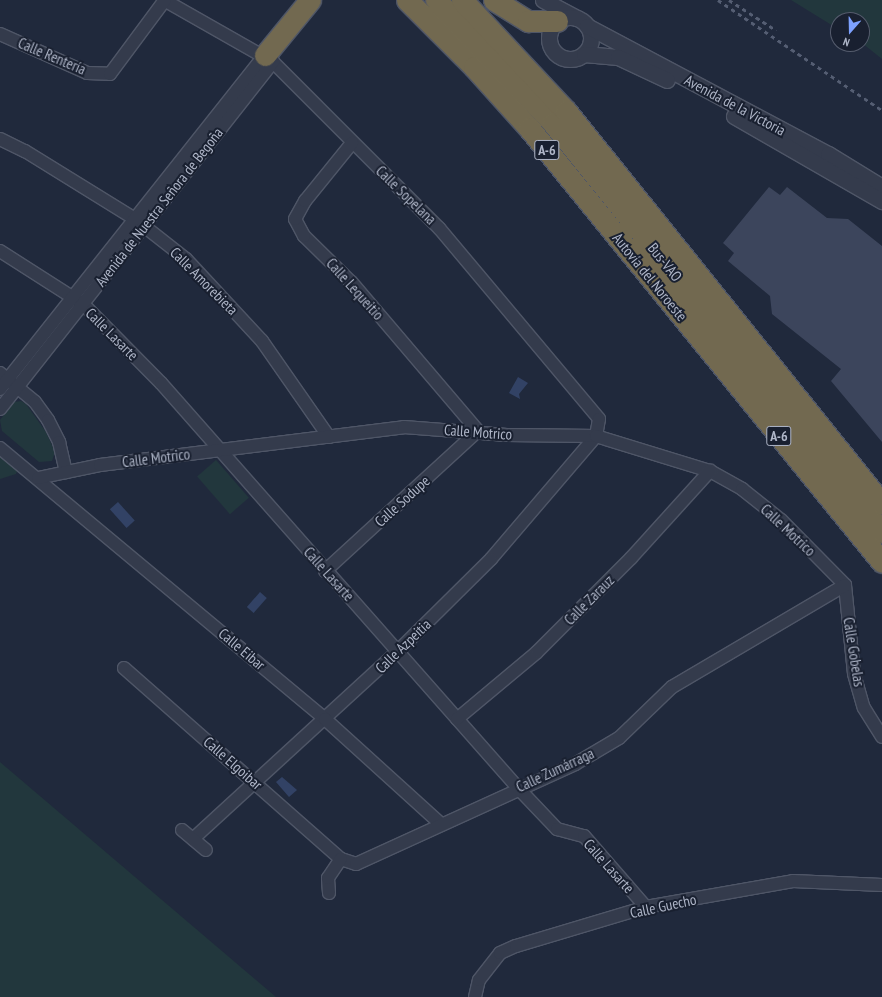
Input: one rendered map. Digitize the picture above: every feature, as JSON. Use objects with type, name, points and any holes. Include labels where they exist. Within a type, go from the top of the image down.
[{"type":"highway","points":[[269,58],[310,0]]},
{"type":"highway","name":"Autovía del Noroeste","points":[[407,0],[474,67],[529,128],[882,562]]},
{"type":"highway","name":"Bus-VAO","points":[[436,0],[553,123],[882,532]]},
{"type":"highway","name":"A-6","points":[[462,0],[566,111],[882,504]]},
{"type":"highway","points":[[494,0],[528,21],[553,23]]},
{"type":"street","name":"Calle Sopelana","points":[[164,0],[269,58],[352,143],[439,228],[599,419],[596,436]]},
{"type":"street","name":"Calle Rentería","points":[[0,34],[87,73],[110,74],[164,0]]},
{"type":"street","points":[[535,0],[548,11],[553,23],[550,46],[558,56],[571,59],[584,54],[591,37],[582,22],[566,17],[553,23]]},
{"type":"street","name":"Avenida de la Victoria","points":[[543,0],[828,154],[882,187]]},
{"type":"street","name":"Avenida de la Victoria","points":[[584,54],[609,55],[642,67],[882,201]]},
{"type":"street","name":"Avenida de Nuestra Señora de Begoña","points":[[0,409],[18,387],[78,300],[269,58]]},
{"type":"street","name":"Calle Amorebieta","points":[[0,139],[25,151],[139,223],[186,259],[262,341],[329,437]]},
{"type":"street","name":"Calle Lequeitio","points":[[352,143],[305,200],[294,218],[304,236],[351,282],[478,431]]},
{"type":"street","name":"Calle Lasarte","points":[[0,251],[78,300],[161,383],[325,571],[398,651],[518,788],[557,828],[584,836],[646,907]]},
{"type":"street","name":"Avenida de Nuestra Señora de Begoña","points":[[0,389],[4,376],[78,300]]},
{"type":"street","points":[[4,376],[18,387],[48,420],[59,442],[66,472]]},
{"type":"street","name":"Calle Motrico","points":[[38,478],[66,472],[221,450],[404,427],[596,436],[710,471],[742,489],[781,520],[845,585]]},
{"type":"street","name":"Calle Sodupe","points":[[325,571],[478,431]]},
{"type":"street","name":"Calle Azpeitia","points":[[193,839],[398,651],[491,559],[596,436]]},
{"type":"street","name":"Calle Eibar","points":[[0,448],[38,478],[325,719],[441,824]]},
{"type":"street","name":"Calle Zarauz","points":[[457,719],[537,652],[631,558],[710,471]]},
{"type":"street","name":"Calle Gobelas","points":[[845,585],[854,674],[864,708],[882,737]]},
{"type":"street","name":"Calle Zumárraga","points":[[341,859],[356,864],[518,788],[575,764],[619,738],[672,687],[845,585]]},
{"type":"street","name":"Calle Elgoibar","points":[[124,668],[341,859]]},
{"type":"street","points":[[182,830],[206,850]]},
{"type":"street","points":[[329,893],[328,878],[341,859]]},
{"type":"street","name":"Calle Guecho","points":[[475,997],[479,980],[500,953],[516,946],[646,907],[793,881],[882,885]]},
{"type":"green space","points":[[791,0],[882,0],[882,59],[870,49],[870,12],[830,12],[830,24]]},
{"type":"green space","points":[[21,401],[26,404],[46,432],[55,452],[52,461],[39,462],[2,431],[0,420],[14,402]]},
{"type":"green space","points":[[0,457],[17,471],[16,474],[0,479]]},
{"type":"green space","points":[[216,460],[249,498],[230,514],[197,476]]},
{"type":"green space","points":[[0,762],[276,997],[0,997]]},
{"type":"water","points":[[518,377],[528,383],[519,394],[520,399],[509,393]]},
{"type":"water","points":[[118,502],[135,521],[127,528],[110,509]]},
{"type":"water","points":[[260,592],[267,598],[254,613],[247,607]]},
{"type":"water","points":[[282,777],[297,790],[289,797],[276,782]]},
{"type":"building","points":[[769,187],[780,195],[787,187],[827,218],[848,219],[882,246],[882,442],[831,381],[841,369],[772,314],[770,296],[728,261],[734,253],[723,243]]},
{"type":"railway","points":[[718,0],[882,110]]},
{"type":"railway","points":[[729,0],[776,30]]}]
